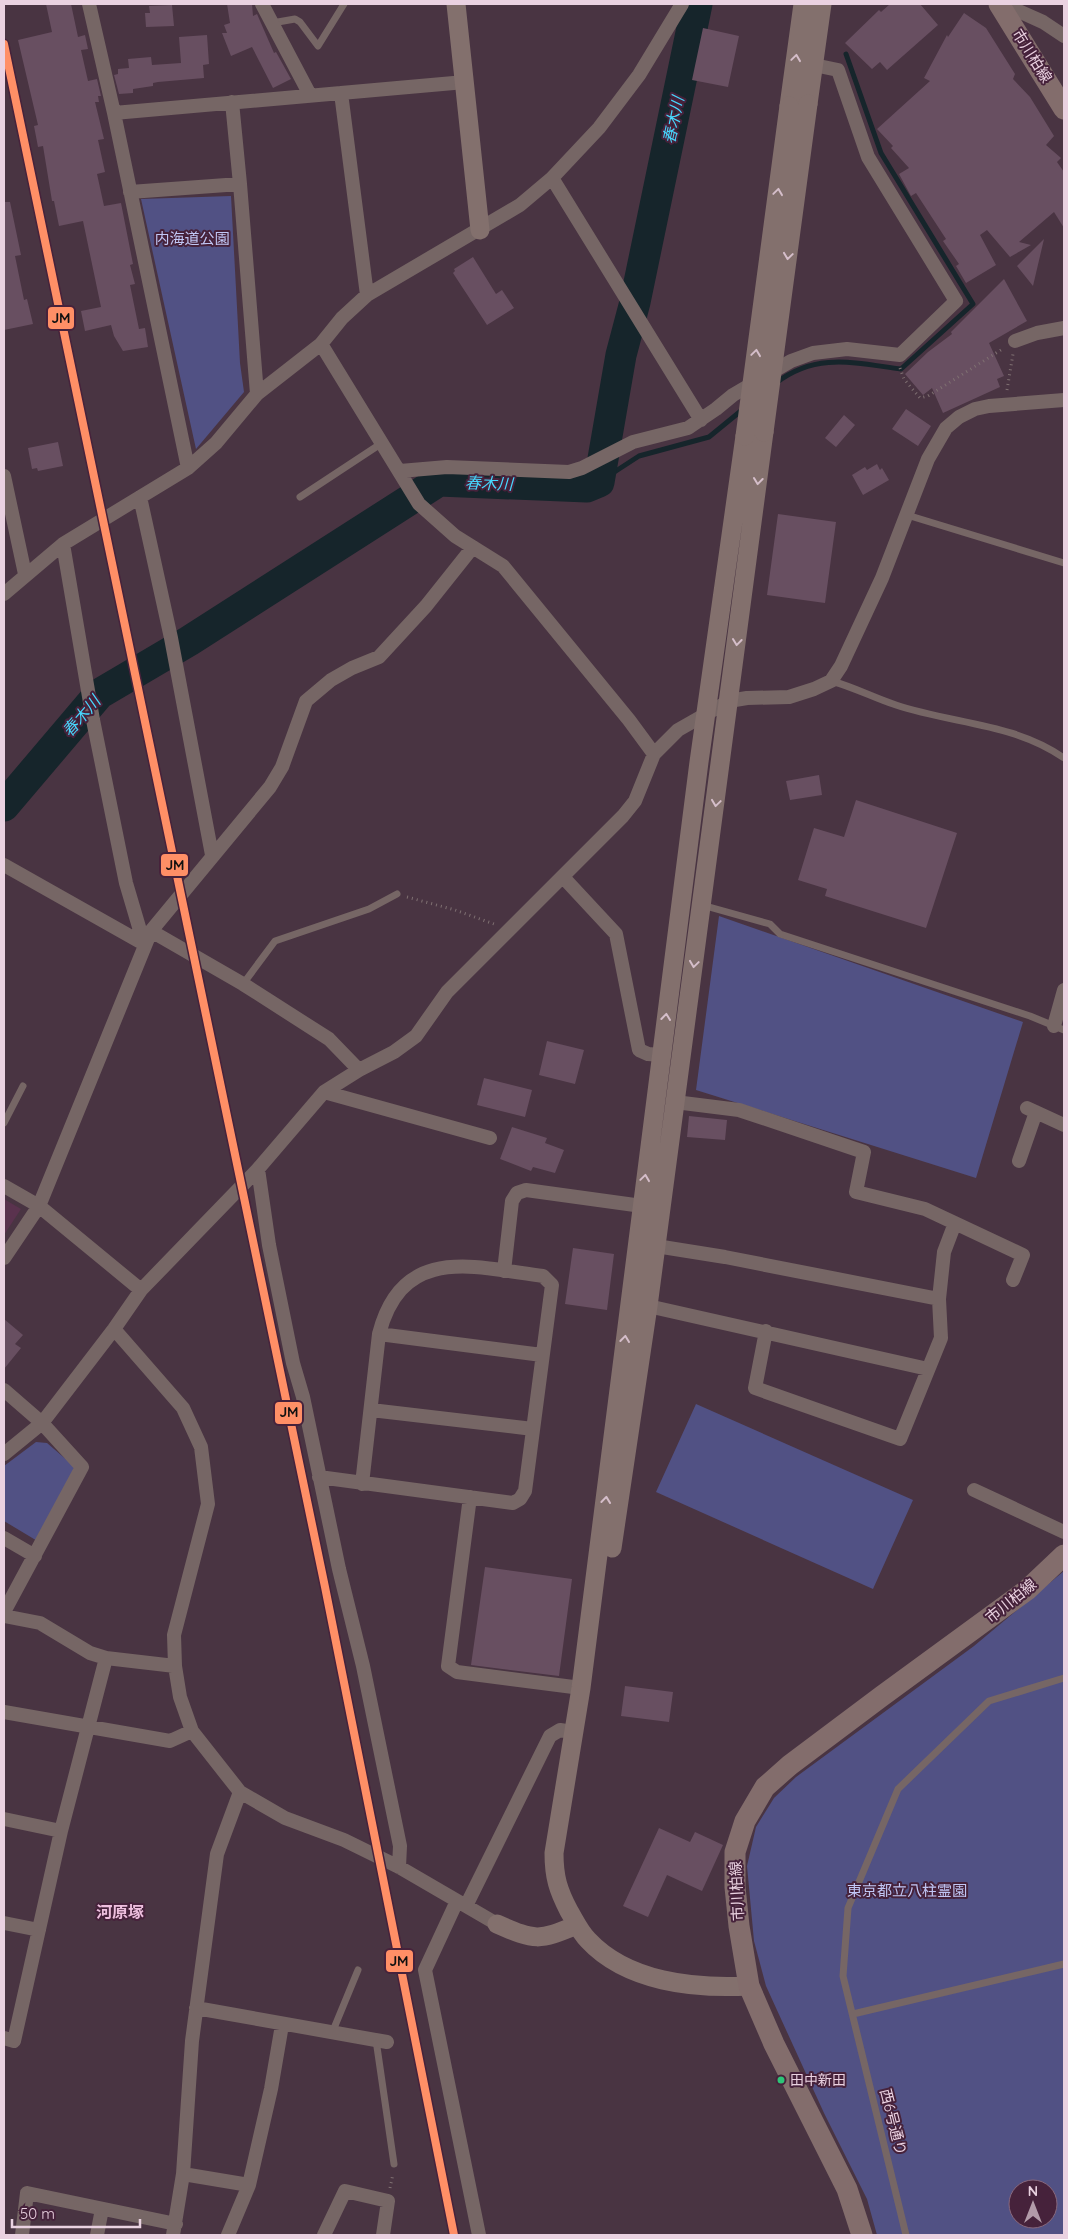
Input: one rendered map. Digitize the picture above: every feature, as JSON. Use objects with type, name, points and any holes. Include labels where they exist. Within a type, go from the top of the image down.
[{"type":"main road","name":"市川柏線","points":[[999,4],[1064,109]]},
{"type":"main road","name":"市川柏線","points":[[862,2235],[846,2188],[774,2044],[749,1986],[738,1926],[735,1852],[744,1822],[765,1788],[790,1765],[1027,1590],[1064,1556]]},
{"type":"street","points":[[89,4],[114,113],[188,468]]},
{"type":"street","points":[[262,4],[310,95]]},
{"type":"street","points":[[456,4],[480,230]]},
{"type":"street","points":[[4,594],[62,544],[188,468],[216,443],[257,394],[321,344],[342,318],[367,295],[520,205],[552,178],[611,113],[639,75],[682,4]]},
{"type":"street","points":[[749,1986],[702,1986],[663,1980],[627,1968],[603,1954],[587,1939],[577,1925],[558,1890],[554,1871],[554,1853],[581,1688],[706,714],[803,4]]},
{"type":"street","points":[[577,1925],[566,1872],[567,1849],[648,1306],[822,4]]},
{"type":"street","points":[[1003,4],[1043,22],[1064,36]]},
{"type":"street","points":[[400,472],[447,467],[569,472],[582,468],[633,442],[688,428],[733,395],[791,361],[813,352],[847,349],[900,354],[956,301],[868,157],[838,70],[814,65]]},
{"type":"street","points":[[114,113],[465,82]]},
{"type":"street","points":[[341,93],[367,295]]},
{"type":"street","points":[[232,102],[257,394]]},
{"type":"street","points":[[552,178],[701,420]]},
{"type":"street","points":[[130,192],[240,184]]},
{"type":"street","points":[[1015,341],[1036,333],[1064,328]]},
{"type":"street","points":[[321,344],[419,504],[455,536],[488,555],[507,571],[629,720],[654,754]]},
{"type":"street","points":[[4,1454],[42,1423],[114,1329],[141,1290],[258,1169],[324,1092],[359,1070],[394,1052],[416,1036],[447,992],[563,877],[635,801],[654,754],[678,730],[729,701],[747,698],[789,697],[814,689],[831,680],[840,666],[882,578],[908,515],[928,459],[946,428],[959,416],[975,409],[1064,400]]},
{"type":"street","points":[[4,476],[25,574]]},
{"type":"street","points":[[140,497],[171,638],[212,855]]},
{"type":"street","points":[[62,544],[93,720],[126,883],[144,944]]},
{"type":"street","points":[[4,1258],[39,1206],[144,944],[151,931],[270,787],[282,767],[306,701],[331,680],[352,668],[379,657],[426,606],[473,547]]},
{"type":"street","points":[[4,865],[144,944]]},
{"type":"street","points":[[563,877],[616,934],[639,1050],[648,1054],[662,1055]]},
{"type":"street","points":[[151,931],[244,984],[329,1039],[359,1070]]},
{"type":"street","points":[[1059,1028],[1064,990]]},
{"type":"street","points":[[324,1092],[490,1138]]},
{"type":"street","points":[[675,1102],[739,1110],[864,1152],[856,1192],[925,1209],[1023,1255],[1012,1280]]},
{"type":"street","points":[[1019,1161],[1031,1110],[1064,1125]]},
{"type":"street","points":[[258,1169],[269,1245],[293,1363],[303,1397],[339,1569],[363,1666],[398,1836],[400,1846],[399,1867]]},
{"type":"street","points":[[4,1186],[39,1206],[141,1290]]},
{"type":"street","points":[[504,1271],[512,1201],[518,1193],[526,1190],[642,1206]]},
{"type":"street","points":[[766,1331],[755,1388],[900,1439],[941,1338],[939,1299],[944,1252],[955,1223]]},
{"type":"street","points":[[656,1246],[725,1257],[939,1299]]},
{"type":"street","points":[[319,1477],[362,1484],[513,1503],[520,1499],[525,1492],[552,1285],[543,1276],[466,1266],[446,1267],[414,1278],[400,1288],[384,1315],[379,1334],[362,1484]]},
{"type":"street","points":[[648,1306],[766,1331],[928,1369]]},
{"type":"street","points":[[114,1329],[183,1408],[201,1447],[208,1504],[174,1635],[175,1666],[180,1697],[192,1731],[240,1792],[285,1818],[344,1840],[399,1867],[497,1924],[526,1937],[541,1938],[577,1925]]},
{"type":"street","points":[[379,1334],[542,1355]]},
{"type":"street","points":[[4,1390],[42,1423],[82,1467],[4,1612]]},
{"type":"street","points":[[371,1410],[533,1429]]},
{"type":"street","points":[[974,1490],[1064,1532]]},
{"type":"street","points":[[470,1497],[448,1666],[458,1672],[581,1688]]},
{"type":"street","points":[[4,1538],[35,1556]]},
{"type":"street","points":[[4,1616],[40,1624],[90,1653],[106,1658],[175,1666]]},
{"type":"street","points":[[4,2038],[14,2041],[61,1830],[106,1658]]},
{"type":"street","points":[[4,1712],[170,1741],[192,1731]]},
{"type":"street","points":[[479,2235],[425,1970],[550,1736],[560,1730],[573,1732]]},
{"type":"street","points":[[22,2235],[27,2193],[102,2209],[174,2230],[183,2174],[196,2008],[217,1854],[240,1792]]},
{"type":"street","points":[[4,1818],[61,1830]]},
{"type":"street","points":[[4,1923],[39,1930]]},
{"type":"street","points":[[196,2008],[282,2025],[382,2041]]},
{"type":"street","points":[[228,2235],[249,2185],[271,2089],[282,2025]]},
{"type":"street","points":[[183,2174],[249,2185]]},
{"type":"street","points":[[324,2235],[345,2191],[388,2201],[383,2235]]},
{"type":"street","points":[[97,2235],[102,2209]]},
{"type":"lane","points":[[272,23],[295,19],[300,22],[318,46],[344,4]]},
{"type":"lane","points":[[300,497],[382,443]]},
{"type":"lane","points":[[908,515],[1049,560],[1064,562]]},
{"type":"lane","points":[[831,680],[897,706],[1009,731],[1049,748],[1064,758]]},
{"type":"lane","points":[[244,984],[275,940],[369,908],[397,894]]},
{"type":"lane","points":[[702,905],[770,924],[780,934],[1030,1016],[1059,1028]]},
{"type":"lane","points":[[4,1123],[23,1086]]},
{"type":"lane","name":"西6号通り","points":[[906,2235],[843,1976],[848,1908],[898,1789],[989,1701],[1064,1678]]},
{"type":"lane","points":[[853,2014],[1064,1964]]},
{"type":"lane","points":[[332,2033],[358,1970]]},
{"type":"lane","points":[[382,2041],[394,2164]]},
{"type":"path","points":[[902,376],[920,398],[928,396],[1015,341]]},
{"type":"path","points":[[1004,405],[1015,341]]},
{"type":"path","points":[[397,894],[455,910],[509,929]]},
{"type":"path","points":[[388,2201],[394,2164]]},
{"type":"shaded area","points":[[4,1199],[21,1209],[4,1235]]},
{"type":"green space","name":"内海道公園","points":[[231,196],[240,363],[244,392],[196,449],[141,199]]},
{"type":"green space","points":[[719,916],[1023,1022],[976,1178],[696,1090]]},
{"type":"green space","points":[[696,1404],[913,1500],[873,1589],[656,1492]]},
{"type":"green space","points":[[36,1442],[47,1443],[75,1467],[39,1542],[4,1521],[4,1466]]},
{"type":"green space","name":"東京都立八柱霊園","points":[[1064,1571],[1064,2235],[877,2235],[867,2199],[824,2113],[766,1986],[754,1941],[747,1866],[756,1827],[774,1798],[796,1777],[974,1646]]},
{"type":"building","points":[[46,4],[71,4],[78,37],[85,35],[88,49],[81,50],[88,81],[97,79],[101,96],[98,96],[99,102],[95,102],[104,139],[98,140],[105,172],[97,174],[104,206],[121,203],[133,264],[130,265],[135,284],[130,285],[139,329],[145,328],[148,347],[123,351],[114,336],[111,325],[85,331],[81,311],[101,307],[83,221],[59,226],[54,201],[52,201],[43,146],[38,147],[34,126],[38,125],[18,40],[52,32]]},
{"type":"building","points":[[227,4],[252,4],[253,16],[257,14],[274,53],[276,52],[291,79],[273,88],[252,47],[231,56],[222,33],[227,33],[224,25],[230,23]]},
{"type":"building","points":[[890,4],[920,4],[938,25],[887,70],[880,62],[872,69],[845,43],[879,10],[881,12]]},
{"type":"building","points":[[172,5],[174,26],[146,27],[145,13],[150,13],[149,6]]},
{"type":"building","points":[[964,13],[986,28],[1015,74],[1013,79],[1030,97],[1054,136],[1046,145],[1061,158],[1057,162],[1064,172],[1064,228],[1054,212],[1019,242],[1031,245],[1010,257],[987,230],[980,235],[996,265],[966,283],[956,266],[959,264],[943,241],[946,239],[916,193],[911,196],[899,174],[909,168],[891,148],[893,146],[877,129],[930,81],[924,78],[947,35],[948,37]]},
{"type":"building","points":[[703,28],[739,36],[728,87],[692,80]]},
{"type":"building","points":[[207,35],[209,64],[203,65],[204,78],[158,82],[153,83],[153,86],[133,89],[133,93],[119,94],[114,75],[118,74],[118,69],[129,68],[128,59],[151,57],[152,65],[181,63],[179,37]]},
{"type":"building","points":[[4,202],[10,202],[21,255],[15,256],[24,300],[27,299],[33,324],[4,330]]},
{"type":"building","points":[[1044,239],[1033,286],[1017,266]]},
{"type":"building","points":[[473,257],[496,294],[502,290],[514,308],[487,325],[453,273],[454,269]]},
{"type":"building","points":[[1004,279],[1027,321],[989,343],[1004,376],[997,379],[1000,387],[943,413],[932,388],[923,395],[905,374],[928,352],[952,334],[951,332]]},
{"type":"building","points":[[906,409],[931,426],[918,446],[892,429]]},
{"type":"building","points":[[844,415],[855,425],[836,447],[825,438]]},
{"type":"building","points":[[58,442],[63,466],[38,471],[37,468],[32,469],[28,448]]},
{"type":"building","points":[[877,464],[880,470],[882,468],[889,480],[863,495],[852,475],[865,467],[867,470]]},
{"type":"building","points":[[778,514],[836,522],[825,603],[767,595]]},
{"type":"building","points":[[819,775],[822,795],[790,800],[786,781]]},
{"type":"building","points":[[856,800],[957,833],[926,928],[825,896],[827,889],[798,880],[814,828],[844,837]]},
{"type":"building","points":[[547,1041],[584,1050],[575,1084],[539,1075]]},
{"type":"building","points":[[484,1078],[532,1090],[525,1117],[477,1105]]},
{"type":"building","points":[[689,1116],[727,1120],[725,1140],[687,1137]]},
{"type":"building","points":[[512,1127],[547,1138],[545,1143],[564,1150],[555,1173],[533,1167],[531,1171],[500,1159]]},
{"type":"building","points":[[573,1248],[614,1254],[607,1310],[565,1304]]},
{"type":"building","points":[[4,1319],[23,1335],[15,1344],[21,1348],[4,1369]]},
{"type":"building","points":[[485,1567],[572,1579],[559,1676],[471,1665]]},
{"type":"building","points":[[625,1686],[673,1692],[669,1722],[621,1716]]},
{"type":"building","points":[[659,1828],[690,1842],[695,1832],[723,1845],[702,1891],[667,1875],[648,1917],[623,1906]]},
{"type":"waterway","name":"春木川","points":[[4,806],[99,694],[189,641],[439,481],[587,487],[599,482],[621,355],[635,302],[697,4]]},
{"type":"waterway","points":[[776,383],[791,373],[821,363],[868,364],[901,369],[973,304],[881,153],[846,54]]},
{"type":"waterway","points":[[599,482],[639,456],[709,437],[742,410]]},
{"type":"transit line","name":"JM","points":[[4,44],[325,1587],[454,2235]]},
{"type":"place","name":"田中新田","points":[[781,2080]]},
{"type":"district","name":"河原塚","points":[[120,1912]]}]
